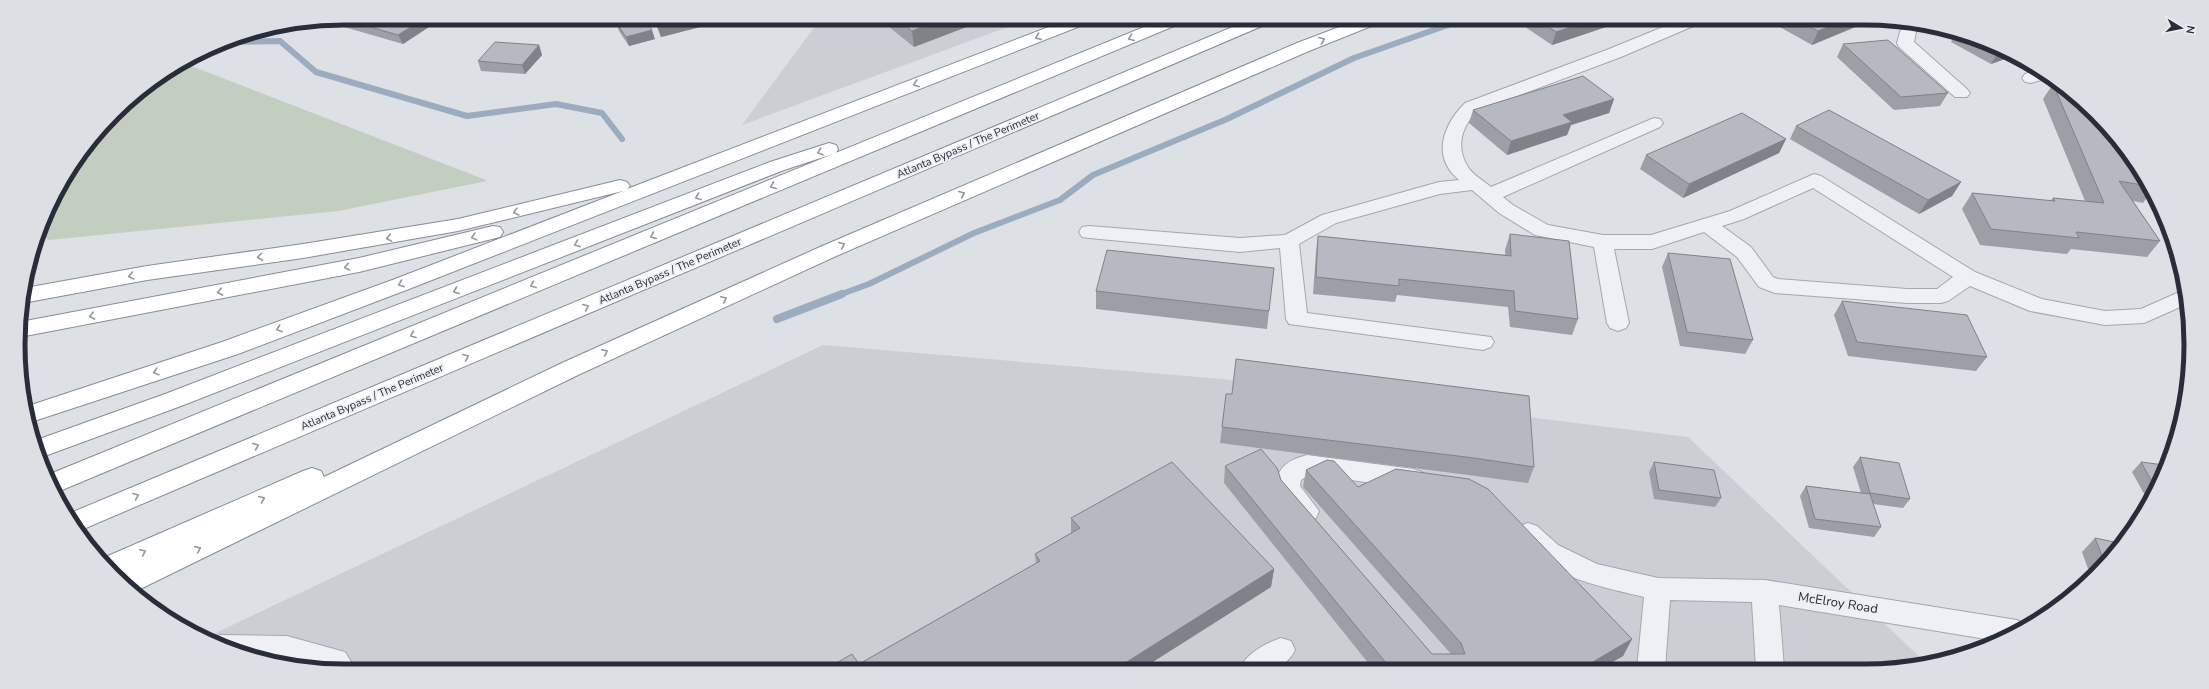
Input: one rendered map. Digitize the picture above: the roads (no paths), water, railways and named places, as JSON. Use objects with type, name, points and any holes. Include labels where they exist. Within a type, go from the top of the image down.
[{"type":"highway","points":[[33,413],[230,348],[1069,25]]},
{"type":"highway","points":[[56,481],[1163,25]]},
{"type":"highway","name":"Atlanta Bypass / The Perimeter","points":[[79,521],[1251,25]]},
{"type":"highway","points":[[1042,160],[1193,85],[1325,25]]},
{"type":"highway","points":[[130,581],[570,369],[827,252],[1303,47],[1360,25]]},
{"type":"highway","points":[[42,447],[173,400],[777,166],[1029,81]]},
{"type":"highway","points":[[29,295],[147,273],[303,251],[458,225],[621,186],[769,141]]},
{"type":"highway","points":[[26,329],[359,265],[429,249],[519,225],[672,179]]},
{"type":"highway","points":[[114,565],[205,524],[570,369]]},
{"type":"street","points":[[1682,25],[1615,53],[1471,107],[1461,117],[1452,136],[1452,153],[1460,171],[1506,209],[1542,230],[1603,242],[1652,242],[1737,215],[1814,180],[1968,277],[2038,306],[2105,318],[2144,316],[2180,299]]},
{"type":"street","points":[[1910,29],[1905,43],[1961,93]]},
{"type":"street","points":[[1089,232],[1240,245],[1289,241],[1329,219],[1439,188],[1483,190],[1654,123]]},
{"type":"street","points":[[1706,225],[1744,252],[1766,282],[1775,286],[1907,296],[1941,296],[1968,277]]},
{"type":"street","points":[[1289,241],[1297,319],[1483,342]]},
{"type":"street","points":[[1603,242],[1618,323]]},
{"type":"street","points":[[1324,531],[1288,489],[1290,475],[1307,464],[1437,482]]},
{"type":"street","name":"McElroy Road","points":[[1509,514],[1549,553],[1592,574],[1658,589],[1765,591],[2007,630]]},
{"type":"street","points":[[1651,664],[1658,589]]},
{"type":"street","points":[[1765,591],[1770,664]]},
{"type":"street","points":[[243,647],[287,648],[335,661],[337,664]]},
{"type":"street","points":[[1261,664],[1281,650]]},
{"type":"waterway","points":[[839,295],[869,284],[974,233],[1060,200],[1093,175],[1227,119],[1354,58],[1448,25]]},
{"type":"waterway","points":[[243,42],[280,41],[316,72],[467,116],[556,104],[602,113],[622,139]]},
{"type":"waterway","points":[[777,319],[842,294]]}]
